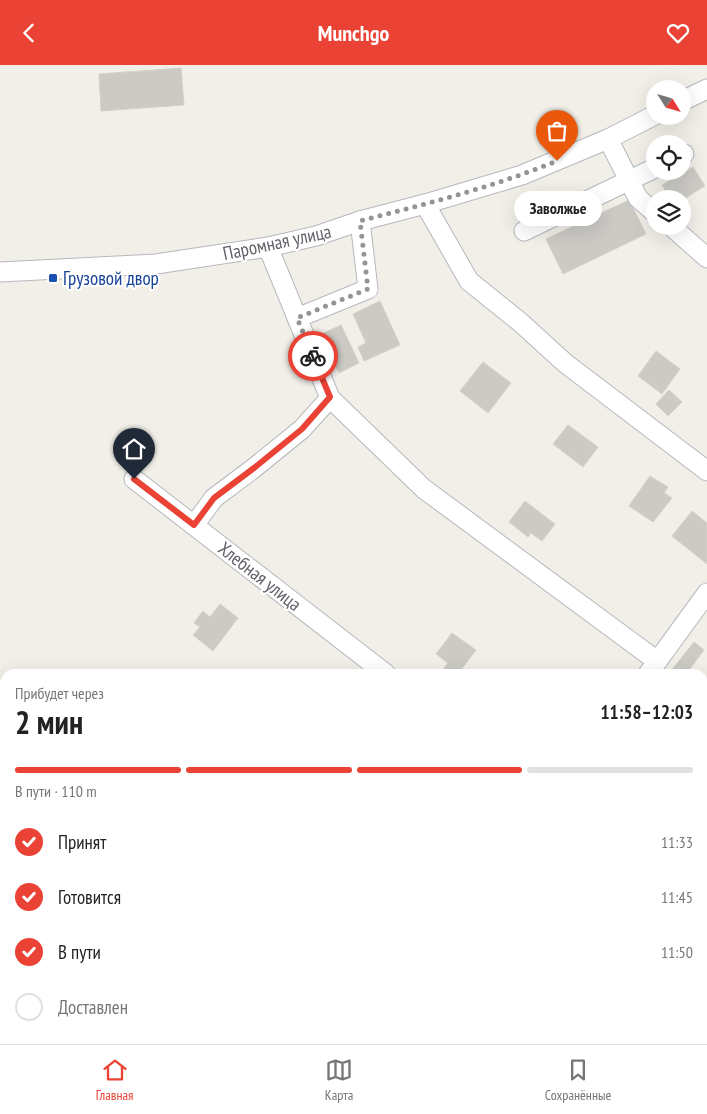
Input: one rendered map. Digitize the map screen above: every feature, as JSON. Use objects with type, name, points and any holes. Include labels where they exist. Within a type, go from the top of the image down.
[{"type":"street","points":[[691,97],[707,89]]},
{"type":"street","name":"Паромная улица","points":[[0,272],[156,264],[268,247],[316,236],[360,221],[522,175],[608,139],[646,120]]},
{"type":"street","points":[[608,139],[638,198],[646,205]]},
{"type":"street","points":[[524,231],[646,172]]},
{"type":"street","points":[[425,204],[469,281],[520,322],[565,363],[707,471]]},
{"type":"street","points":[[297,318],[368,289],[360,221]]},
{"type":"street","points":[[681,235],[707,258]]},
{"type":"street","points":[[268,247],[330,397],[424,489],[653,667],[707,593]]},
{"type":"street","points":[[194,525],[214,498],[302,429],[330,397]]},
{"type":"street","name":"Хлебная улица","points":[[134,479],[380,669]]},
{"type":"building","points":[[181,68],[184,105],[101,111],[99,74]]},
{"type":"building","points":[[693,167],[705,186],[691,195],[691,190],[665,190],[662,185],[671,180],[691,180],[691,168]]},
{"type":"building","points":[[629,200],[646,234],[563,274],[546,239]]},
{"type":"building","points":[[380,301],[400,345],[364,361],[358,347],[366,343],[353,314]]},
{"type":"building","points":[[341,325],[359,363],[339,373],[320,335]]},
{"type":"building","points":[[656,351],[680,369],[662,394],[638,376]]},
{"type":"building","points":[[483,362],[511,383],[488,413],[460,391]]},
{"type":"building","points":[[669,390],[682,402],[668,416],[656,404]]},
{"type":"building","points":[[568,425],[598,447],[583,467],[553,444]]},
{"type":"building","points":[[650,476],[668,487],[664,493],[672,498],[653,522],[629,506]]},
{"type":"building","points":[[525,501],[555,524],[542,541],[531,533],[528,537],[509,522]]},
{"type":"building","points":[[692,511],[707,523],[707,564],[672,536]]},
{"type":"building","points":[[220,604],[238,618],[213,651],[193,635],[200,627],[194,623],[203,611],[210,617]]},
{"type":"building","points":[[452,633],[476,650],[462,669],[445,669],[448,663],[436,654]]},
{"type":"building","points":[[694,642],[704,650],[690,669],[673,669]]},
{"type":"way so far","points":[[313,356],[297,318],[368,289],[360,221],[522,175],[557,161]]},
{"type":"place","name":"Заволжье","points":[[557,161]]},
{"type":"place","name":"Грузовой двор","points":[[53,278]]},
{"type":"route","points":[[134,479],[194,525],[214,498],[302,429],[330,397],[313,356]]}]
